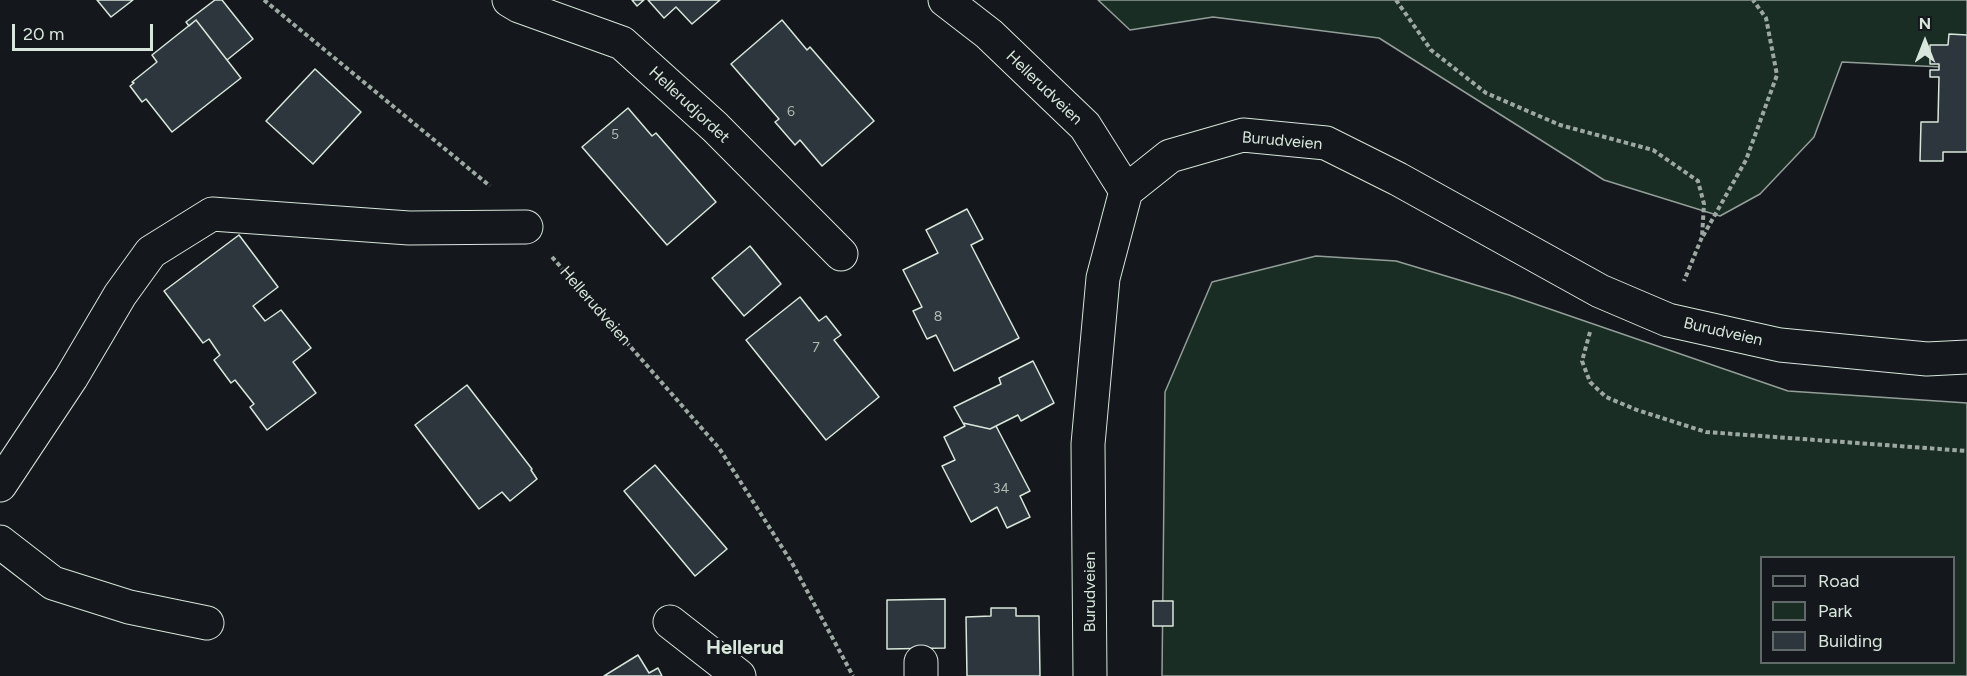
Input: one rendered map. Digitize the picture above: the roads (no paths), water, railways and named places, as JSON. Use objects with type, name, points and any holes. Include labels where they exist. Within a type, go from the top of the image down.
[{"type":"street","name":"Hellerudjordet","points":[[509,0],[519,6],[622,43],[715,127],[841,254]]},
{"type":"street","name":"Hellerudveien","points":[[945,0],[989,34],[1085,126],[1126,190]]},
{"type":"street","name":"Burudveien","points":[[1090,676],[1088,444],[1103,278],[1126,190],[1170,156],[1243,135],[1326,143],[1600,291],[1668,320],[1780,345],[1927,359],[1967,357]]},
{"type":"street","points":[[0,485],[71,378],[120,295],[151,252],[212,214],[409,228],[526,227]]},
{"type":"street","points":[[0,542],[53,583],[129,607],[207,623]]},
{"type":"street","points":[[670,622],[739,676]]},
{"type":"district","name":"Hellerud","points":[[745,648]]}]
